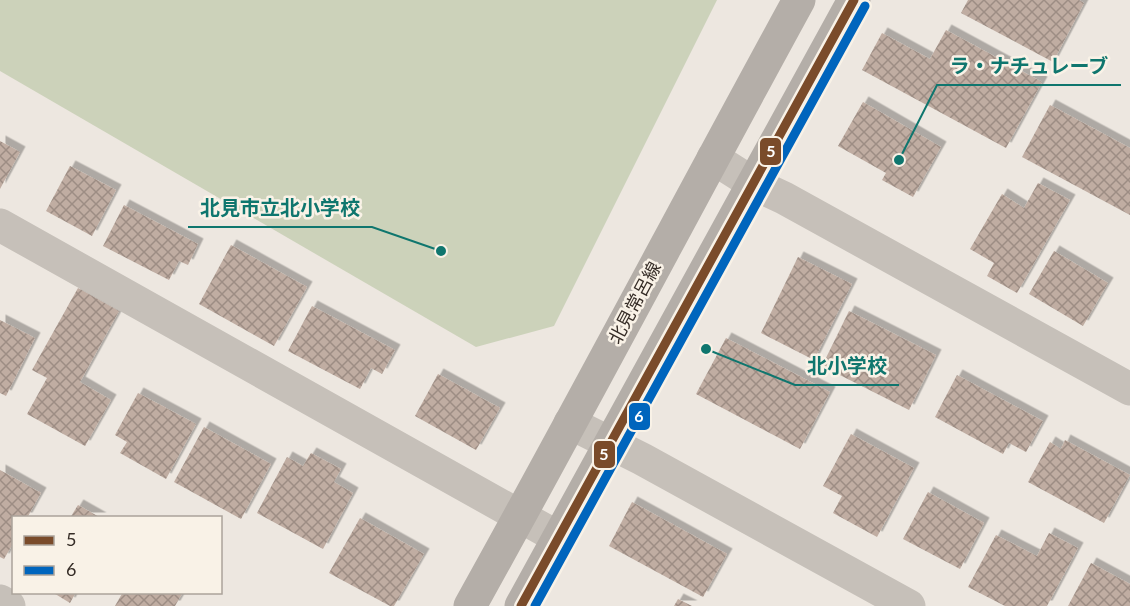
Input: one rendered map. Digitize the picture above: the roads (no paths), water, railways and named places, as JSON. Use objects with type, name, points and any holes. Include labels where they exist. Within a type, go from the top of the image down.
[{"type":"main road","name":"北見常呂線","points":[[470,606],[800,0]]},
{"type":"main road","points":[[521,606],[854,0]]},
{"type":"street","points":[[713,158],[753,184],[784,198],[1126,377]]},
{"type":"street","points":[[0,225],[559,538]]},
{"type":"street","points":[[570,423],[909,606]]},
{"type":"street","points":[[0,601],[9,606]]},
{"type":"place","name":"ラ・ナチュレーブ","points":[[899,160]]},
{"type":"place","name":"北見市立北小学校","points":[[441,251]]},
{"type":"place","name":"北小学校","points":[[706,349]]}]
